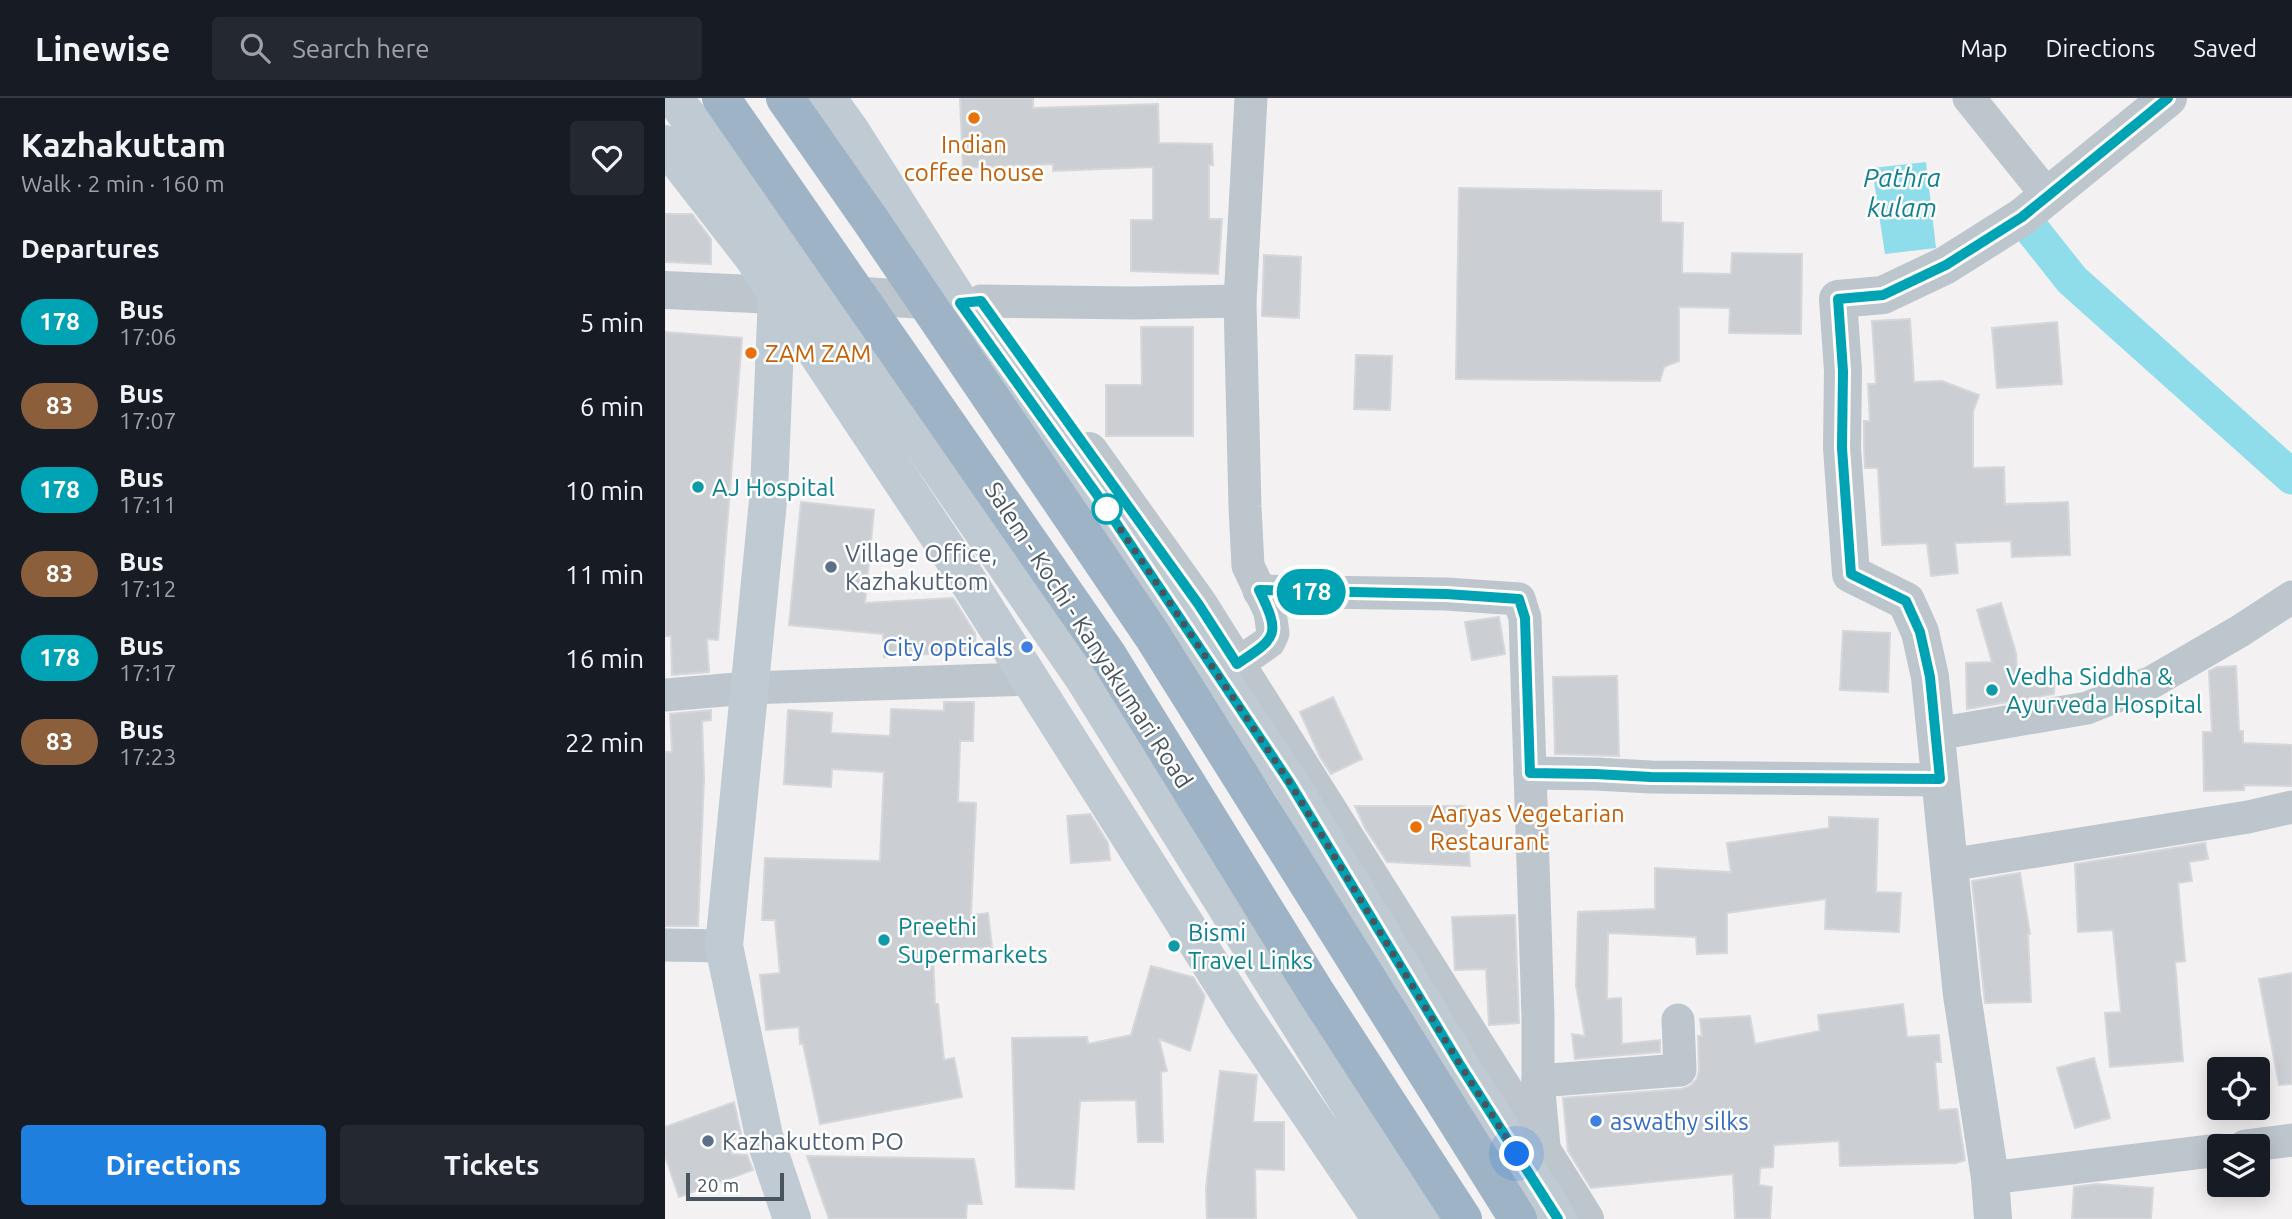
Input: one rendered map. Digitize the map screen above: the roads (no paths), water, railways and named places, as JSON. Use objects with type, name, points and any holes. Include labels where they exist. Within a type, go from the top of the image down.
[{"type":"highway","name":"Salem - Kochi - Kanyakumari Road","points":[[720,98],[1107,654],[1315,991],[1464,1219]]},
{"type":"highway","name":"Salem - Kochi - Kanyakumari Road","points":[[785,98],[1152,635],[1518,1219]]},
{"type":"main road","points":[[674,98],[819,293],[1083,677],[1421,1219]]},
{"type":"main road","points":[[827,98],[971,302],[1290,783],[1462,1068],[1558,1219]]},
{"type":"main road","points":[[665,144],[753,257],[959,567],[1244,1017],[1381,1219]]},
{"type":"main road","points":[[778,295],[769,491],[724,946],[764,1136],[792,1219]]},
{"type":"street","points":[[846,98],[971,302],[1199,605],[1585,1219]]},
{"type":"street","points":[[1237,664],[1269,642],[1273,633],[1270,612],[1248,566],[1240,301],[1251,98]]},
{"type":"street","points":[[1969,98],[2046,195]]},
{"type":"street","points":[[1993,1219],[1990,1178],[1962,995],[1930,677],[1925,654],[1920,632],[1906,601],[1851,574],[1842,448],[1843,371],[1838,299],[1883,295],[1946,265],[2022,217],[2168,98]]},
{"type":"street","points":[[665,290],[778,295],[819,293],[971,302],[1240,301]]},
{"type":"street","points":[[1259,590],[1446,594],[1519,599],[1525,618],[1538,1081],[1545,1157]]},
{"type":"street","points":[[1936,734],[2087,708],[2152,682],[2292,597]]},
{"type":"street","points":[[665,695],[748,688],[1030,679]]},
{"type":"street","points":[[1530,773],[1651,777],[1940,779]]},
{"type":"street","points":[[1949,864],[2248,817],[2292,807]]},
{"type":"street","points":[[665,945],[724,946]]},
{"type":"street","points":[[1538,1081],[1681,1070],[1678,1020]]},
{"type":"street","points":[[2270,1143],[2292,1140]]},
{"type":"street","points":[[1990,1178],[2207,1151]]},
{"type":"water","name":"Pathra kulam","points":[[1926,162],[1936,248],[1885,254],[1872,168]]},
{"type":"waterway","points":[[2022,217],[2072,280],[2292,477]]},
{"type":"place","name":"Indian coffee house","points":[[974,118]]},
{"type":"place","name":"ZAM ZAM","points":[[751,353]]},
{"type":"place","name":"AJ Hospital","points":[[698,487]]},
{"type":"place","name":"Village Office, Kazhakuttom","points":[[831,567]]},
{"type":"place","name":"City opticals","points":[[1027,647]]},
{"type":"place","name":"Vedha Siddha & Ayurveda Hospital","points":[[1992,690]]},
{"type":"place","name":"Aaryas Vegetarian Restaurant","points":[[1416,827]]},
{"type":"place","name":"Preethi Supermarkets","points":[[884,940]]},
{"type":"place","name":"Bismi Travel Links","points":[[1174,946]]},
{"type":"place","name":"aswathy silks","points":[[1596,1121]]},
{"type":"place","name":"Kazhakuttom PO","points":[[708,1141]]}]
